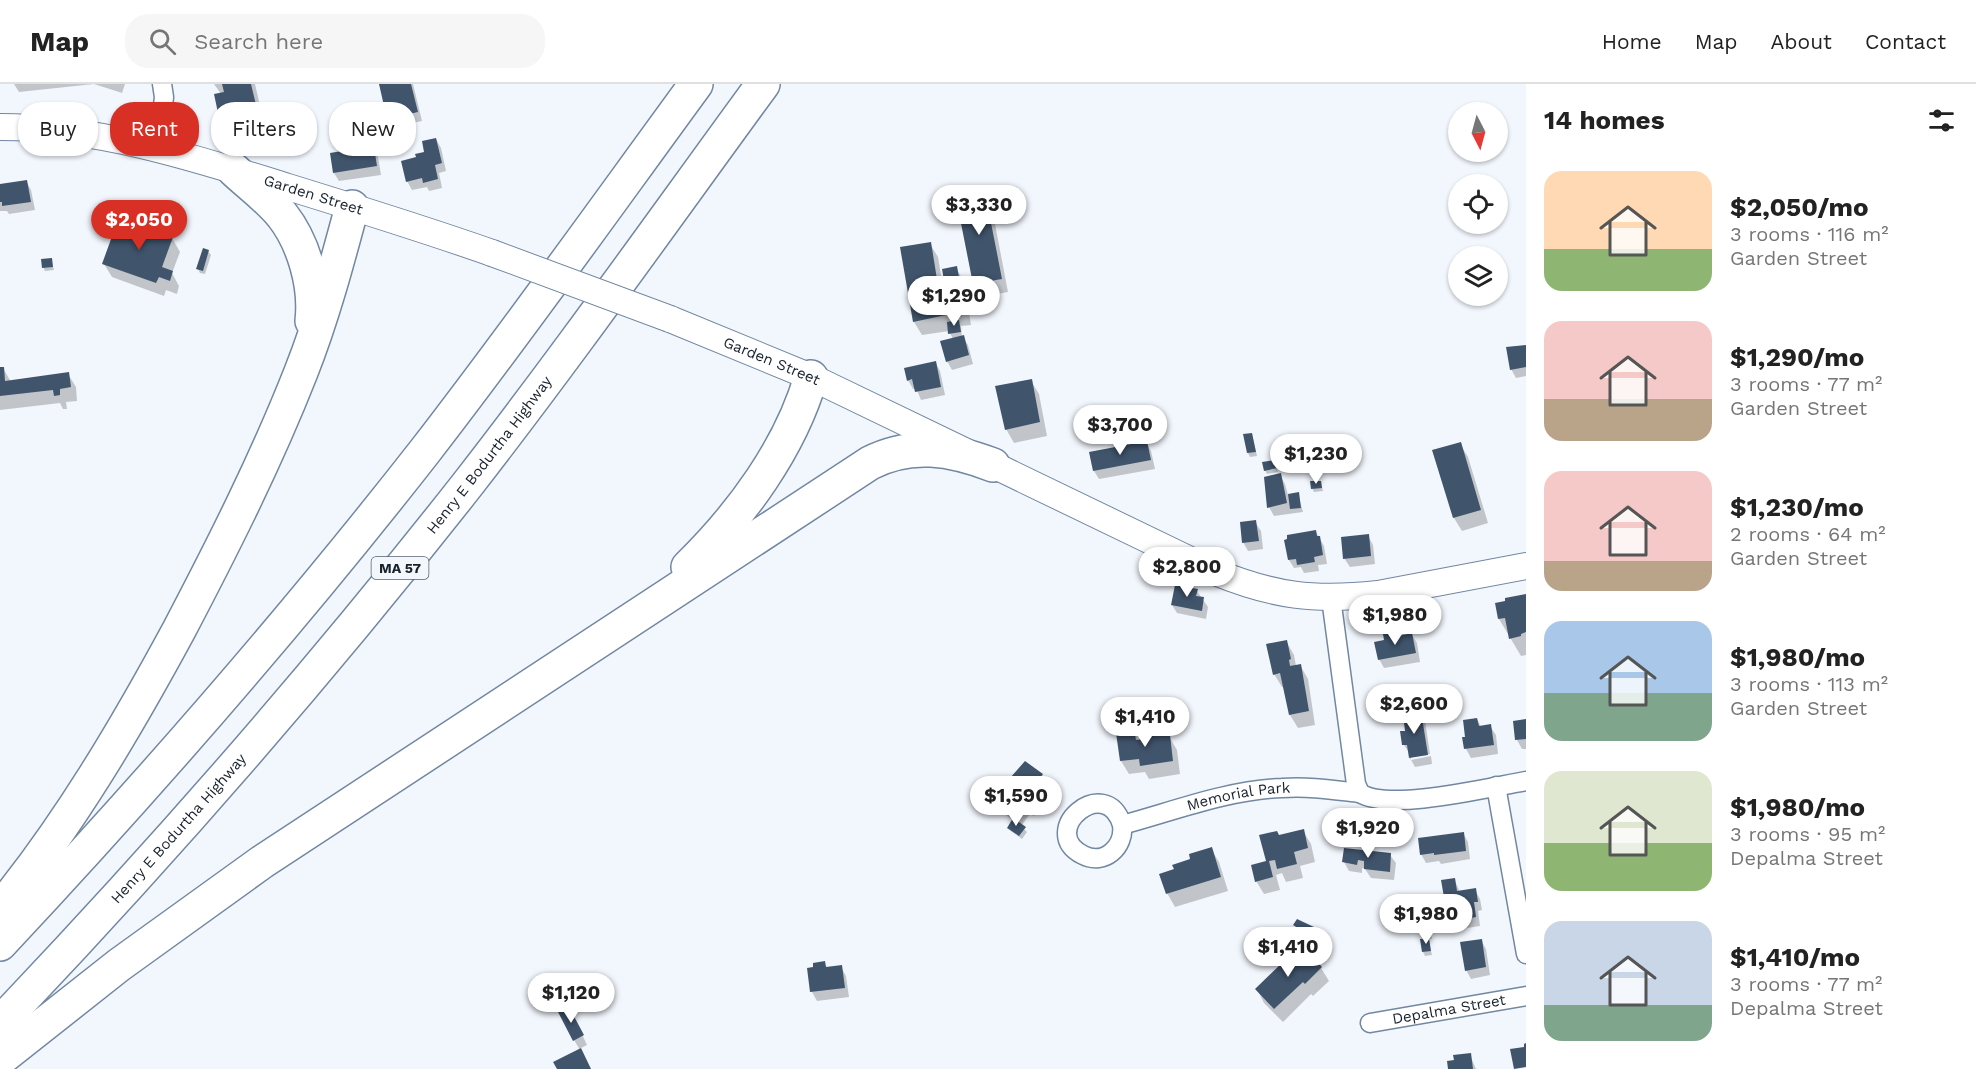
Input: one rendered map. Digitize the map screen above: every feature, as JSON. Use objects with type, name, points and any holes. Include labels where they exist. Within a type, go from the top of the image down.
[{"type":"highway","points":[[0,944],[157,771],[381,505],[491,363],[696,84]]},
{"type":"highway","name":"Henry E Bodurtha Highway","points":[[0,1023],[159,851],[392,578],[539,391],[764,84]]},
{"type":"highway","points":[[234,170],[282,215],[295,238],[306,266],[313,313],[301,372]]},
{"type":"highway","points":[[0,909],[67,819],[126,727],[217,559],[301,372],[326,301],[352,207]]},
{"type":"highway","points":[[609,633],[645,607],[679,577],[740,508],[781,445],[805,397],[811,377]]},
{"type":"highway","points":[[0,1059],[87,989],[215,895],[361,796],[842,480],[883,456],[910,449],[931,449],[959,454],[993,465]]},
{"type":"street","points":[[162,84],[164,102]]},
{"type":"street","name":"Garden Street","points":[[0,127],[74,131],[110,139]]},
{"type":"street","name":"Garden Street","points":[[183,156],[352,207],[492,253],[669,319],[811,377],[1239,582],[1280,593],[1331,598],[1378,594],[1526,566]]},
{"type":"street","points":[[1331,598],[1356,784],[1360,793]]},
{"type":"street","name":"Memorial Park","points":[[1122,825],[1264,789],[1314,788],[1360,793],[1376,800],[1398,801],[1526,781]]},
{"type":"street","points":[[1496,786],[1526,954]]},
{"type":"street","name":"Depalma Street","points":[[1370,1023],[1526,996]]},
{"type":"building","points":[[222,84],[251,84],[255,102],[216,102],[214,94],[224,92]]},
{"type":"building","points":[[379,84],[411,84],[416,102],[383,102]]},
{"type":"building","points":[[436,138],[442,163],[435,165],[438,179],[423,183],[422,178],[406,182],[401,161],[424,152],[422,141]]},
{"type":"building","points":[[330,156],[375,156],[377,166],[333,173]]},
{"type":"building","points":[[27,180],[31,202],[2,206],[0,184]]},
{"type":"building","points":[[984,187],[1002,279],[973,284],[955,193]]},
{"type":"building","points":[[119,217],[173,237],[162,267],[173,271],[170,281],[159,277],[156,283],[102,264]]},
{"type":"building","points":[[931,242],[940,298],[947,297],[942,269],[957,266],[965,311],[913,322],[900,247]]},
{"type":"building","points":[[203,248],[209,250],[203,271],[196,269]]},
{"type":"building","points":[[52,258],[53,267],[42,268],[41,259]]},
{"type":"building","points":[[959,320],[961,332],[948,334],[947,322]]},
{"type":"building","points":[[964,335],[969,355],[946,362],[940,341]]},
{"type":"building","points":[[1526,345],[1526,367],[1510,370],[1506,347]]},
{"type":"building","points":[[936,361],[941,387],[915,392],[912,379],[907,381],[904,368]]},
{"type":"building","points":[[0,367],[4,367],[5,381],[69,372],[71,387],[60,389],[60,395],[54,396],[53,390],[0,396]]},
{"type":"building","points":[[1032,379],[1040,422],[1005,430],[995,386]]},
{"type":"building","points":[[1252,433],[1256,452],[1247,453],[1243,434]]},
{"type":"building","points":[[1147,441],[1151,460],[1093,471],[1089,452]]},
{"type":"building","points":[[1461,442],[1481,510],[1453,518],[1432,450]]},
{"type":"building","points":[[1275,460],[1277,468],[1264,471],[1262,462]]},
{"type":"building","points":[[1281,473],[1287,503],[1267,508],[1264,477]]},
{"type":"building","points":[[1310,481],[1321,481],[1322,488],[1311,489]]},
{"type":"building","points":[[1299,492],[1301,508],[1290,509],[1288,494]]},
{"type":"building","points":[[1256,520],[1259,541],[1242,543],[1240,522]]},
{"type":"building","points":[[1316,530],[1317,536],[1320,536],[1323,555],[1314,557],[1315,562],[1297,565],[1296,559],[1288,560],[1284,540],[1287,539],[1287,535]]},
{"type":"building","points":[[1369,534],[1371,556],[1343,559],[1341,537]]},
{"type":"building","points":[[1175,585],[1198,589],[1196,596],[1204,597],[1202,611],[1171,605]]},
{"type":"building","points":[[1526,594],[1526,632],[1509,639],[1505,618],[1498,619],[1495,603],[1505,601],[1505,598]]},
{"type":"building","points":[[1397,631],[1398,636],[1412,633],[1416,653],[1378,660],[1374,642],[1384,640],[1383,634]]},
{"type":"building","points":[[1287,640],[1290,666],[1301,664],[1309,711],[1289,715],[1280,673],[1273,675],[1266,644]]},
{"type":"building","points":[[1421,711],[1428,755],[1409,758],[1407,745],[1402,745],[1400,731],[1405,731],[1403,714]]},
{"type":"building","points":[[1477,718],[1479,726],[1491,724],[1494,745],[1464,749],[1463,720]]},
{"type":"building","points":[[1526,719],[1526,739],[1515,740],[1513,721]]},
{"type":"building","points":[[1134,730],[1136,740],[1150,738],[1150,735],[1170,735],[1173,761],[1140,766],[1139,759],[1120,761],[1116,733]]},
{"type":"building","points":[[1025,761],[1043,774],[1035,785],[1041,790],[1037,796],[1033,794],[1026,804],[1022,801],[1013,814],[995,801],[1004,789],[1002,787]]},
{"type":"building","points":[[1013,818],[1026,827],[1019,836],[1007,828]]},
{"type":"building","points":[[1304,829],[1308,848],[1294,852],[1297,864],[1277,869],[1275,860],[1269,861],[1273,877],[1255,882],[1251,865],[1266,861],[1259,835],[1277,831],[1279,835]]},
{"type":"building","points":[[1464,832],[1466,851],[1420,855],[1418,838]]},
{"type":"building","points":[[1212,847],[1221,877],[1166,894],[1159,874],[1174,869],[1172,865],[1190,859],[1189,854]]},
{"type":"building","points":[[1344,848],[1391,853],[1390,872],[1364,869],[1364,861],[1358,860],[1357,865],[1342,862]]},
{"type":"building","points":[[1455,878],[1457,891],[1476,888],[1478,902],[1474,902],[1476,917],[1447,922],[1445,907],[1453,906],[1452,902],[1445,903],[1441,880]]},
{"type":"building","points":[[1297,919],[1314,927],[1309,935],[1293,925]]},
{"type":"building","points":[[1430,924],[1431,935],[1423,936],[1422,925]]},
{"type":"building","points":[[1429,938],[1431,951],[1422,952],[1420,939]]},
{"type":"building","points":[[1482,939],[1486,967],[1465,971],[1460,942]]},
{"type":"building","points":[[1304,948],[1322,967],[1274,1009],[1255,989],[1285,960],[1288,963]]},
{"type":"building","points":[[825,961],[826,967],[842,965],[845,988],[810,992],[807,968],[813,967],[813,963]]},
{"type":"building","points":[[569,1007],[584,1035],[573,1041],[558,1012]]},
{"type":"building","points":[[1526,1043],[1526,1067],[1514,1069],[1510,1049],[1524,1047]]},
{"type":"building","points":[[581,1048],[591,1069],[557,1069],[553,1062]]},
{"type":"building","points":[[1471,1053],[1473,1069],[1448,1069],[1447,1061],[1454,1060],[1453,1055]]}]
